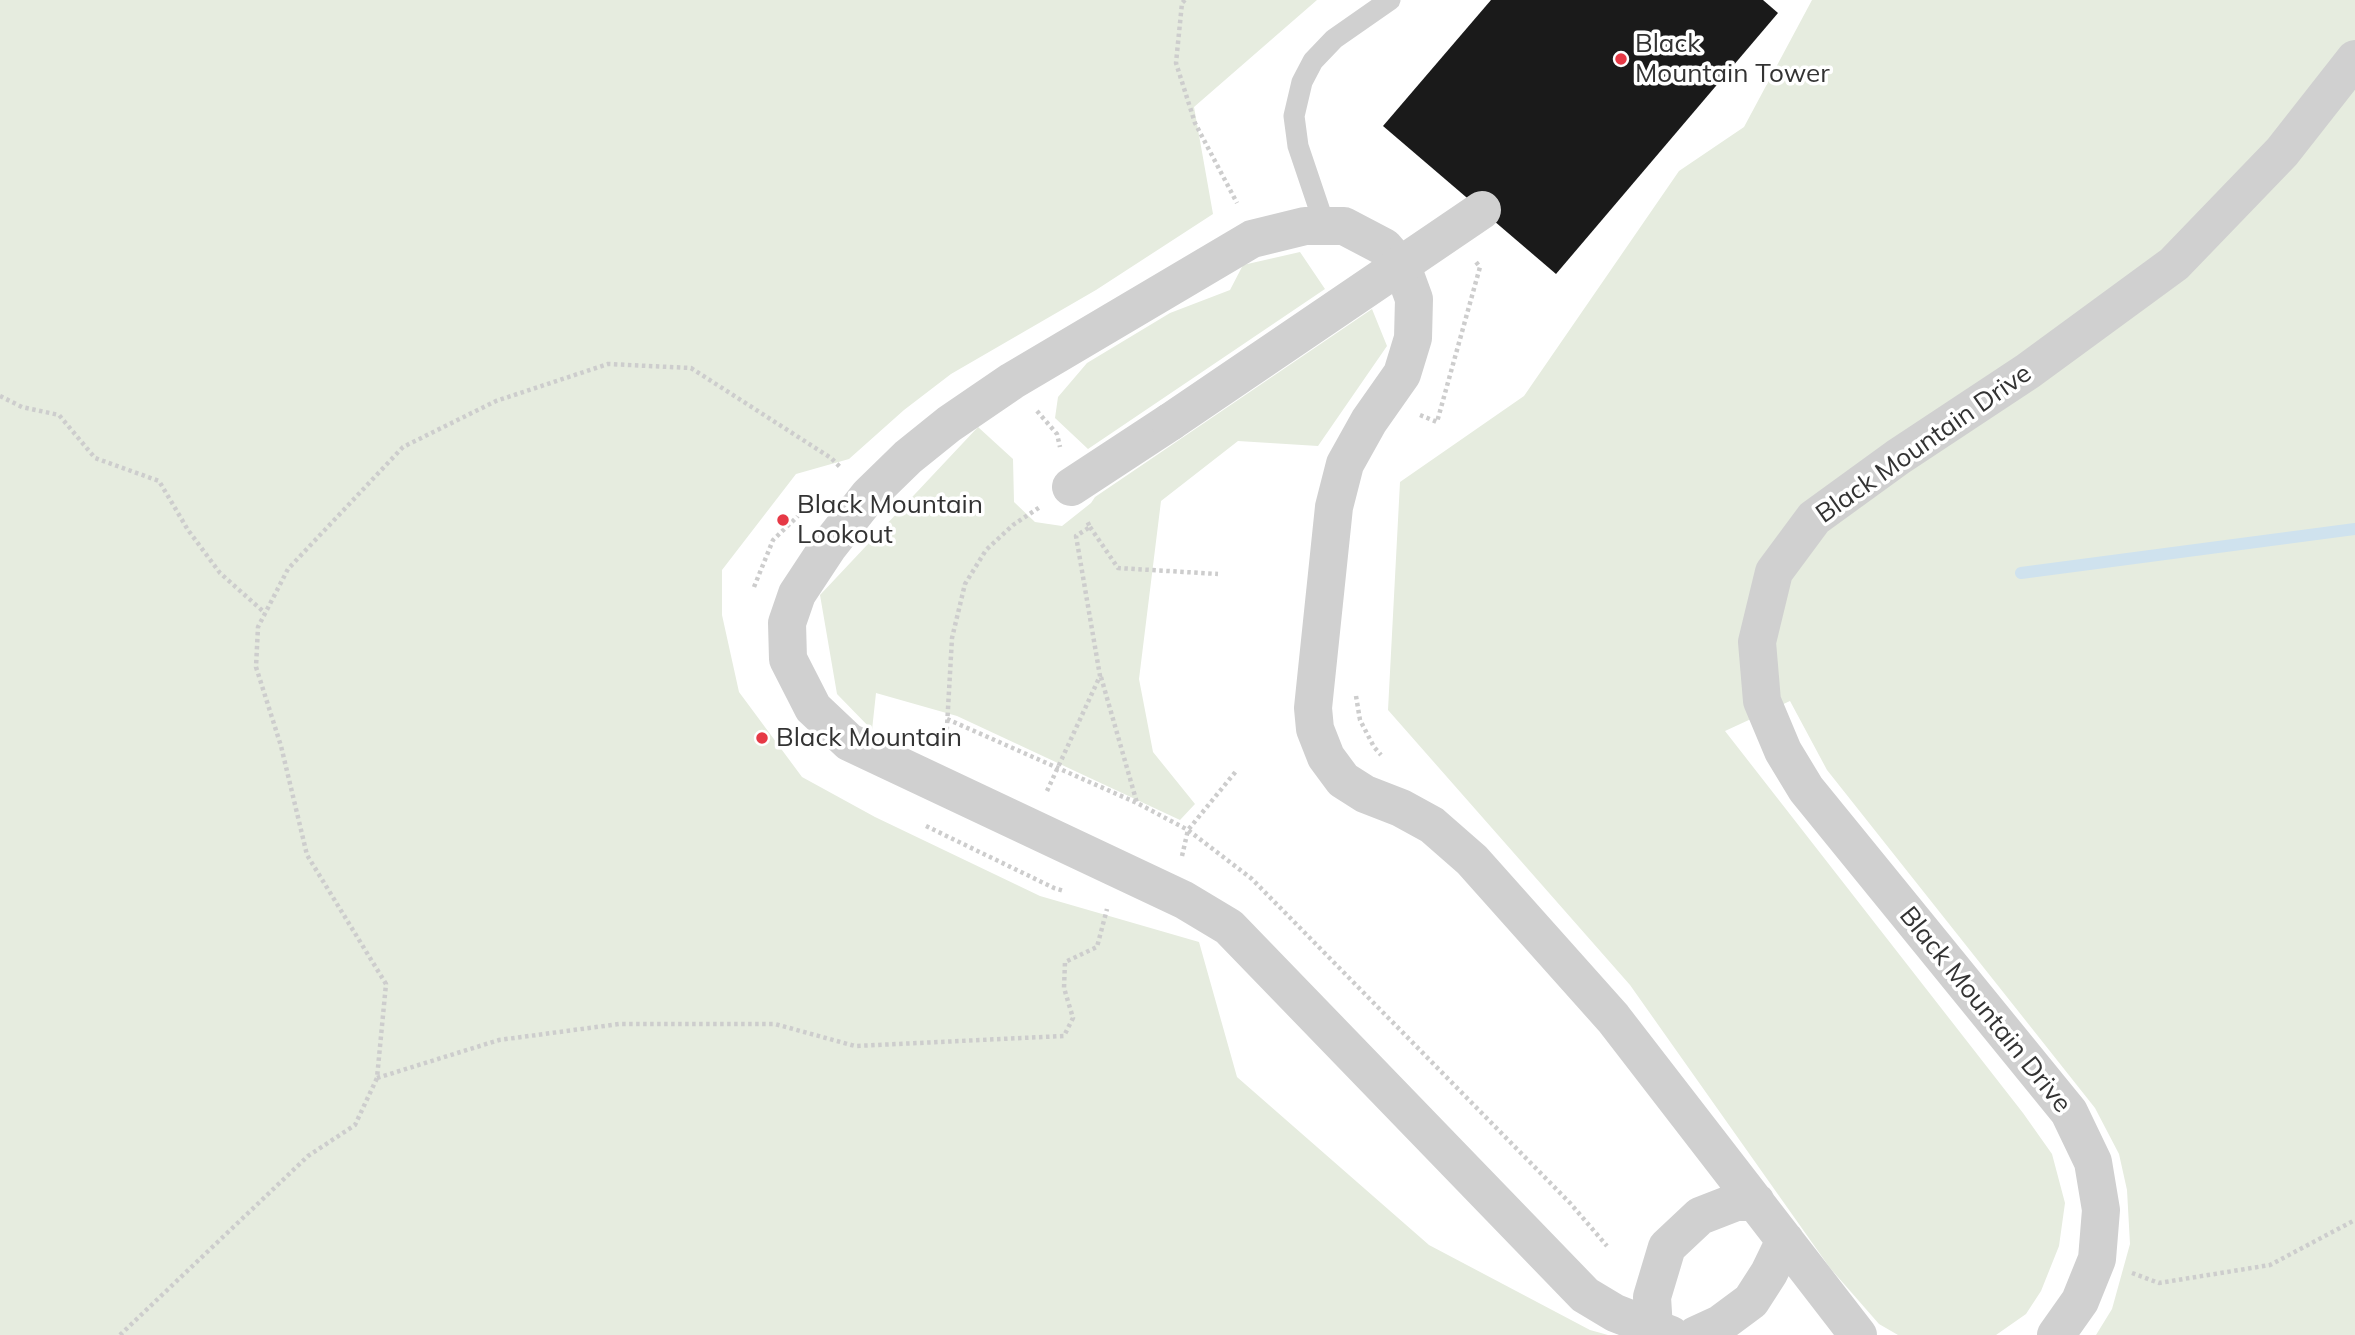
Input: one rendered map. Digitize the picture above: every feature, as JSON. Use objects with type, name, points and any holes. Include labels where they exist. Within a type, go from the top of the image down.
[{"type":"street","name":"Black Mountain Drive","points":[[2056,1335],[2080,1301],[2097,1259],[2101,1210],[2093,1162],[2069,1112],[1806,789],[1783,751],[1762,701],[1757,642],[1774,572],[1814,518],[1898,457],[2028,371],[2174,264],[2282,152],[2355,60]]},
{"type":"street","points":[[1071,486],[1482,210]]},
{"type":"street","points":[[1663,1332],[1615,1313],[1585,1295],[1229,927],[1184,900],[849,742],[813,708],[788,659],[787,623],[797,594],[828,547],[869,495],[908,457],[949,424],[1012,381],[1252,239],[1305,226],[1344,226],[1384,247],[1403,269],[1415,299],[1413,338],[1402,374],[1369,421],[1345,464],[1334,507],[1313,708],[1315,729],[1326,757],[1343,780],[1365,794],[1401,807],[1432,825],[1472,860],[1613,1018],[1858,1335]]},
{"type":"street","points":[[1663,1332],[1652,1297],[1667,1247],[1700,1216],[1736,1202],[1756,1202]]},
{"type":"street","points":[[1696,1335],[1720,1324],[1751,1301],[1785,1240]]},
{"type":"lane","points":[[1325,226],[1298,146],[1294,116],[1302,82],[1313,61],[1334,39],[1390,0]]},
{"type":"path","points":[[1185,0],[1182,3],[1176,63],[1195,123],[1244,216],[1252,239]]},
{"type":"path","points":[[1437,422],[1480,267]]},
{"type":"path","points":[[120,1335],[308,1156],[355,1125],[377,1077],[386,984],[307,855],[281,746],[256,667],[258,626],[288,569],[403,447],[496,401],[608,364],[691,368],[831,458],[869,495]]},
{"type":"path","points":[[1012,381],[1057,434],[1071,486],[1090,527],[1118,568],[1218,574]]},
{"type":"path","points":[[0,396],[22,407],[60,415],[95,458],[159,481],[188,530],[220,573],[265,613]]},
{"type":"path","points":[[944,787],[952,638],[965,584],[986,550],[1013,525],[1071,486]]},
{"type":"path","points":[[1090,527],[1076,536],[1100,676],[1137,803]]},
{"type":"path","points":[[1031,828],[1100,676]]},
{"type":"path","points":[[1355,687],[1360,720],[1374,747],[1388,762]]},
{"type":"path","points":[[377,1077],[499,1040],[620,1024],[775,1024],[855,1045],[1064,1036],[1073,1018],[1064,988],[1065,962],[1097,947],[1109,901]]},
{"type":"path","points":[[2097,1259],[2159,1283],[2270,1265],[2355,1220]]},
{"type":"shaded area","points":[[0,0],[1317,0],[1194,107],[1213,214],[1096,290],[951,374],[904,410],[849,459],[796,474],[722,570],[722,615],[739,692],[802,777],[875,817],[1040,896],[1199,942],[1237,1077],[1429,1245],[1590,1330],[1608,1335],[0,1335]]},
{"type":"shaded area","points":[[1812,0],[2355,0],[2355,1335],[2096,1335],[2112,1309],[2130,1244],[2127,1190],[2119,1154],[2095,1108],[1827,770],[1790,701],[1725,731],[2023,1113],[2052,1154],[2065,1203],[2059,1246],[2041,1291],[2026,1314],[1996,1335],[1898,1335],[1879,1324],[1830,1268],[1630,985],[1388,710],[1400,482],[1524,396],[1679,171],[1744,127]]},
{"type":"shaded area","points":[[1300,252],[1325,289],[1088,449],[1055,418],[1058,397],[1087,363],[1170,313],[1230,290],[1243,265]]},
{"type":"shaded area","points":[[1372,309],[1387,346],[1318,446],[1238,441],[1161,501],[1139,679],[1153,752],[1195,804],[1180,820],[957,716],[876,693],[872,730],[837,694],[820,595],[978,427],[1013,459],[1014,502],[1035,522],[1062,526],[1095,497]]},
{"type":"building","points":[[1491,0],[1763,0],[1778,13],[1556,274],[1383,126]]},
{"type":"waterway","points":[[2021,573],[2355,529]]},
{"type":"place","name":"Black Mountain Tower","points":[[1621,59]]},
{"type":"place","name":"Black Mountain Lookout","points":[[783,520]]},
{"type":"place","name":"Black Mountain","points":[[762,738]]}]
